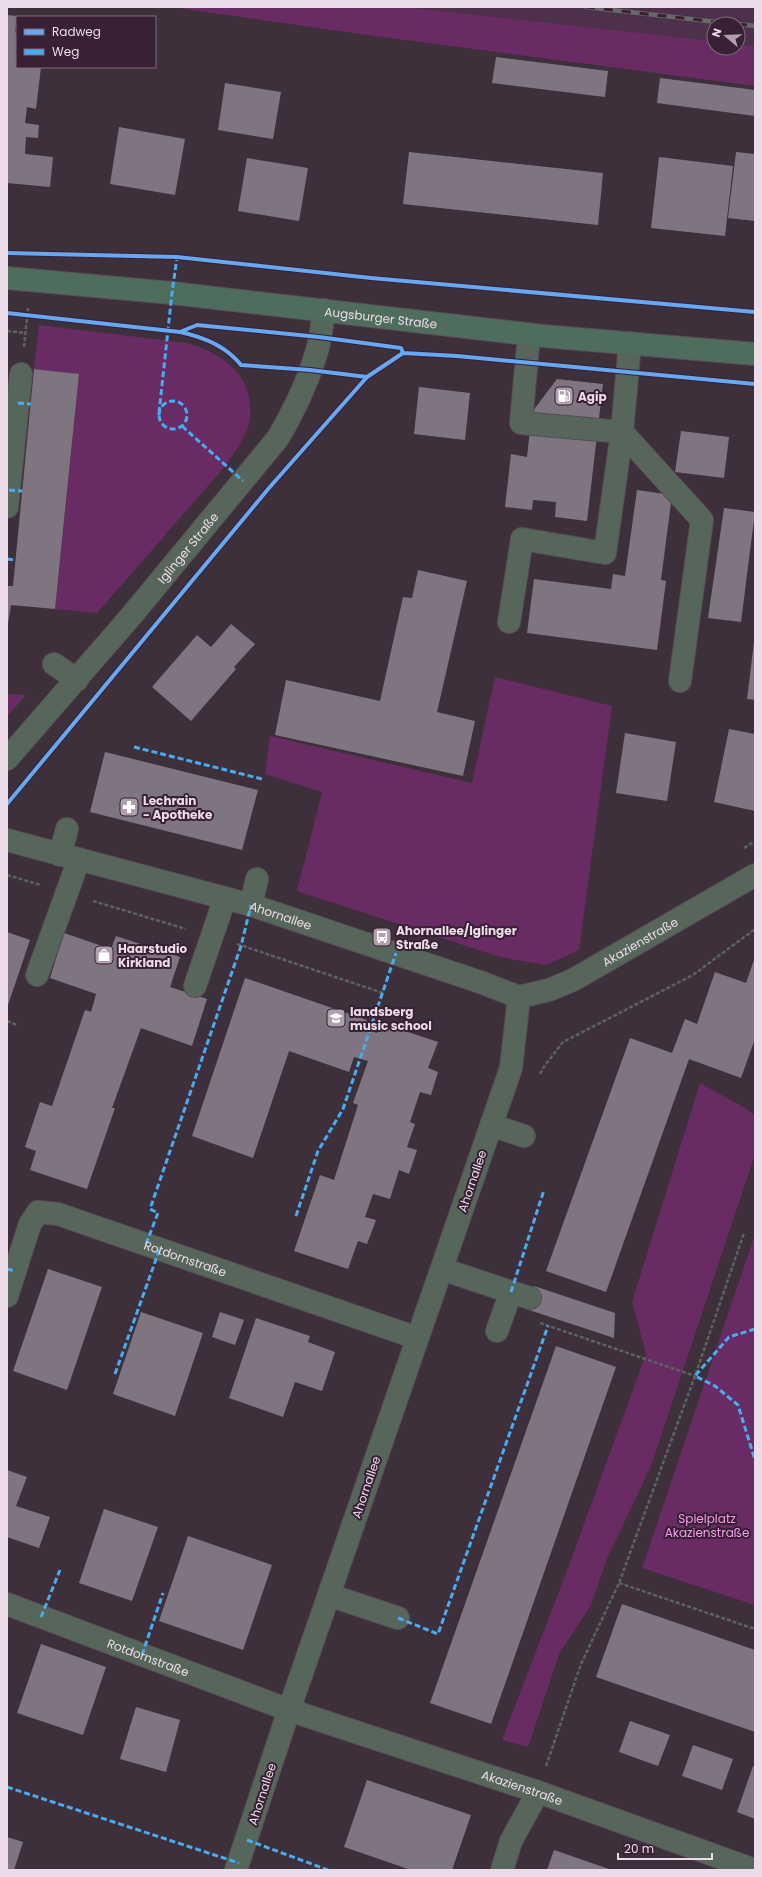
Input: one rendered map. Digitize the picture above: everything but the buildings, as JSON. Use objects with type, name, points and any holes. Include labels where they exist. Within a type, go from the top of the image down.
[{"type":"main road","name":"Augsburger Straße","points":[[7,278],[172,293],[529,335],[755,354]]},
{"type":"street","name":"Iglinger Straße","points":[[7,759],[77,680],[278,438],[295,409],[310,370],[318,346],[324,310]]},
{"type":"street","points":[[529,335],[522,423],[622,432],[702,520],[680,681]]},
{"type":"street","points":[[509,622],[522,539],[605,553],[622,432],[630,343]]},
{"type":"street","points":[[7,508],[21,374]]},
{"type":"street","points":[[54,664],[77,680]]},
{"type":"street","points":[[37,975],[69,857],[66,829]]},
{"type":"street","name":"Ahornallee","points":[[7,840],[250,905],[473,979],[520,997],[511,1068],[289,1710],[236,1870]]},
{"type":"street","name":"Akazienstraße","points":[[520,997],[549,990],[573,980],[755,875]]},
{"type":"street","points":[[250,905],[257,879]]},
{"type":"street","points":[[195,986],[225,898]]},
{"type":"street","points":[[491,1125],[524,1136]]},
{"type":"street","name":"Rotdornstraße","points":[[7,1296],[30,1224],[38,1212],[58,1214],[418,1338]]},
{"type":"street","points":[[442,1270],[510,1308]]},
{"type":"street","points":[[329,1595],[398,1618]]},
{"type":"street","name":"Rotdornstraße","points":[[7,1604],[289,1710]]},
{"type":"street","name":"Akazienstraße","points":[[289,1710],[538,1792],[755,1870]]},
{"type":"street","points":[[502,1870],[511,1841],[538,1792]]},
{"type":"path","points":[[21,374],[31,280]]},
{"type":"path","points":[[180,332],[191,328]]},
{"type":"path","points":[[7,331],[25,333]]},
{"type":"path","points":[[180,332],[193,334],[219,346],[235,358],[241,365],[310,370]]},
{"type":"path","points":[[538,1077],[545,1065],[563,1042],[693,975],[755,929]]},
{"type":"path","points":[[7,1021],[18,1024]]},
{"type":"path","points":[[538,1792],[581,1664],[619,1583],[695,1376],[744,1233]]},
{"type":"path","points":[[510,1308],[695,1376]]},
{"type":"path","points":[[619,1583],[755,1629]]},
{"type":"shaded area","points":[[405,7],[755,7],[755,46],[746,45],[746,16],[706,16],[706,40]]},
{"type":"green space","points":[[171,7],[405,7],[706,40],[706,56],[746,56],[746,45],[755,46],[755,86],[375,36]]},
{"type":"green space","points":[[39,325],[187,343],[215,354],[227,362],[237,372],[244,383],[249,396],[250,411],[248,427],[227,464],[97,613],[55,609],[79,374],[34,369]]},
{"type":"green space","points":[[495,677],[612,706],[579,950],[546,965],[500,957],[297,891],[322,792],[265,774],[270,736],[472,783]]},
{"type":"green space","points":[[7,694],[26,695],[7,717]]},
{"type":"green space","points":[[700,1083],[745,1108],[755,1116],[755,1154],[651,1466],[606,1561],[591,1605],[559,1654],[528,1747],[502,1740],[568,1568],[646,1354],[632,1302]]},
{"type":"green space","name":"Spielplatz Akazienstraße","points":[[755,1234],[755,1605],[642,1568]]},
{"type":"railway","points":[[586,7],[706,21]]},
{"type":"railway","points":[[746,25],[755,26]]},
{"type":"marked path","points":[[159,413],[177,257]]},
{"type":"marked path","points":[[173,401],[179,402],[183,405],[186,409],[187,415],[186,421],[183,425],[179,428],[173,429],[167,428],[163,425],[160,421],[159,415],[160,409],[163,405],[167,402],[173,401]]},
{"type":"marked path","points":[[18,403],[31,404]]},
{"type":"marked path","points":[[182,426],[243,481]]},
{"type":"marked path","points":[[9,490],[22,491]]},
{"type":"marked path","points":[[7,559],[15,560]]},
{"type":"marked path","points":[[134,747],[262,779]]},
{"type":"marked path","points":[[146,1244],[158,1213],[150,1209],[241,946],[251,905]]},
{"type":"marked path","points":[[296,1216],[318,1151],[343,1109],[396,953]]},
{"type":"marked path","points":[[511,1292],[544,1190]]},
{"type":"marked path","points":[[115,1374],[160,1248]]},
{"type":"marked path","points":[[7,1269],[15,1271]]},
{"type":"marked path","points":[[398,1618],[438,1634],[548,1326]]},
{"type":"marked path","points":[[755,1329],[729,1337],[695,1376],[715,1386],[738,1405],[755,1460]]},
{"type":"marked path","points":[[41,1617],[60,1570]]},
{"type":"marked path","points":[[142,1655],[163,1593]]},
{"type":"marked path","points":[[7,1787],[239,1863]]},
{"type":"marked path","points":[[247,1840],[328,1870]]},
{"type":"cycle path","points":[[7,253],[177,257],[371,278],[755,312]]},
{"type":"cycle path","points":[[7,313],[180,332],[214,343],[229,353],[241,365],[310,370],[367,377]]},
{"type":"cycle path","points":[[180,332],[197,325],[319,337],[401,348],[403,353]]},
{"type":"cycle path","points":[[7,804],[269,488],[367,377],[403,353],[457,356],[755,384]]},
{"type":"place","name":"Agip","points":[[564,396]]},
{"type":"place","name":"Lechrain - Apotheke","points":[[129,807]]},
{"type":"place","name":"Ahornallee/Iglinger Straße","points":[[382,937]]},
{"type":"place","name":"Haarstudio Kirkland","points":[[104,955]]},
{"type":"place","name":"landsberg music school","points":[[336,1018]]}]
